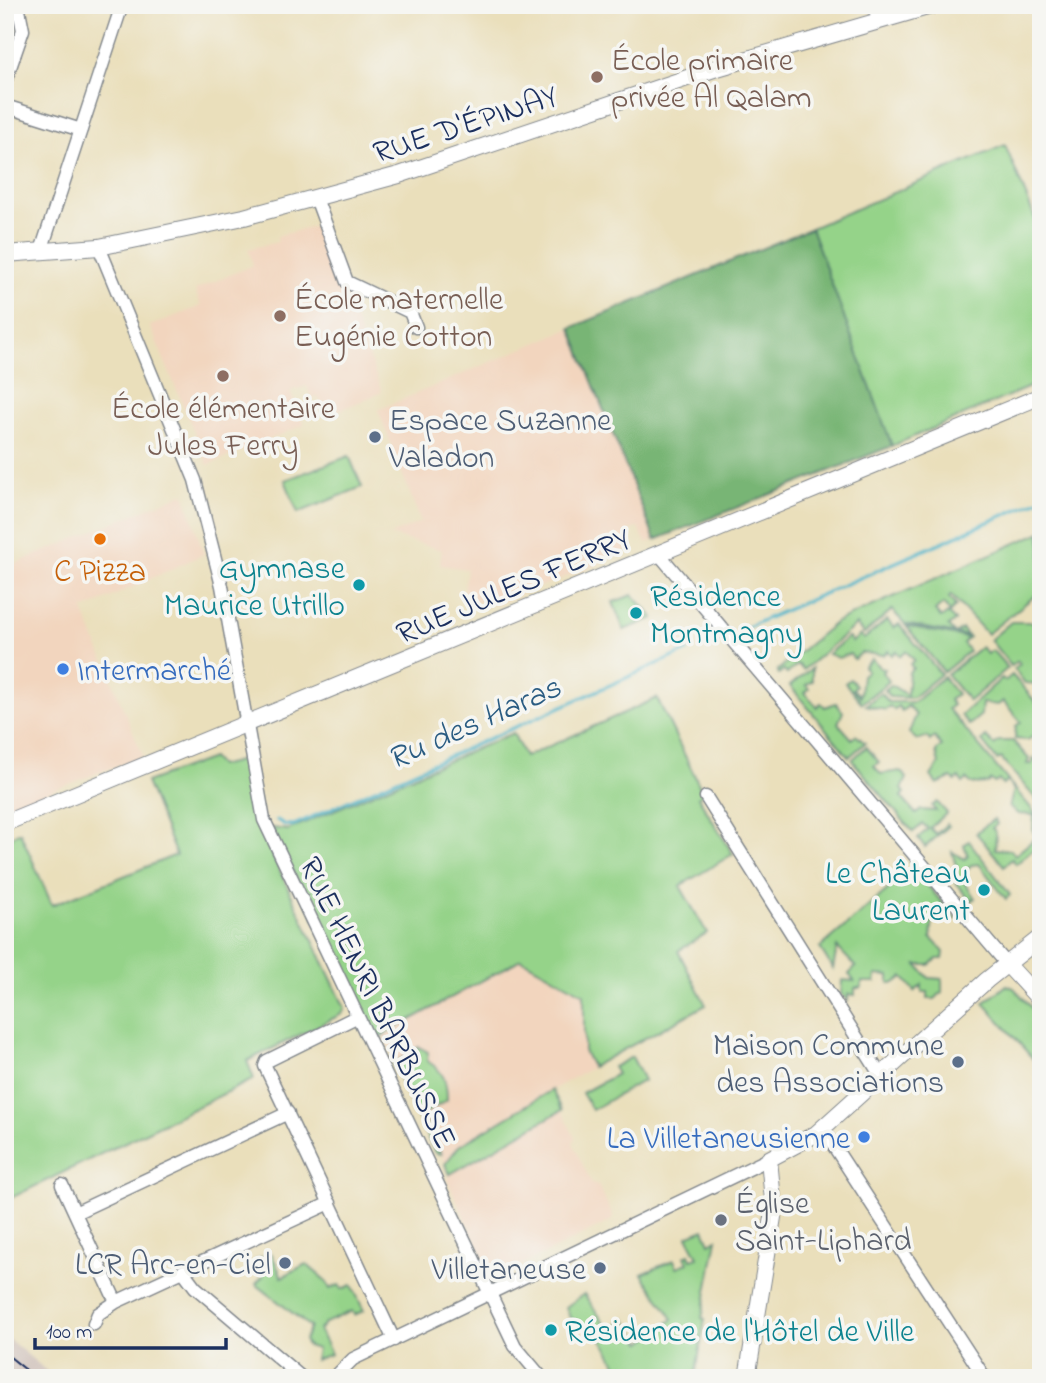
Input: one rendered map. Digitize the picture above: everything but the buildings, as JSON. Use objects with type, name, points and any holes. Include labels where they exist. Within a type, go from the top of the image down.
[{"type":"street","points":[[5,82],[23,30],[18,5]]},
{"type":"street","points":[[41,251],[122,5]]},
{"type":"street","name":"RUE D'ÉPINAY","points":[[5,254],[99,247],[180,233],[316,198],[508,140],[876,13],[934,5]]},
{"type":"street","points":[[5,106],[80,130]]},
{"type":"street","points":[[316,198],[348,282],[410,312],[416,327]]},
{"type":"street","name":"RUE HENRI BARBUSSE","points":[[99,247],[195,480],[222,586],[264,821],[519,1354],[542,1378]]},
{"type":"street","name":"RUE JULES FERRY","points":[[5,823],[1041,396]]},
{"type":"street","points":[[659,554],[1041,1001]]},
{"type":"street","points":[[706,797],[881,1076]]},
{"type":"street","points":[[334,1378],[348,1362],[809,1138],[1006,963],[1041,937]]},
{"type":"street","points":[[356,1017],[267,1061],[265,1066],[394,1340]]},
{"type":"street","points":[[75,1213],[288,1113]]},
{"type":"street","points":[[822,1128],[985,1378]]},
{"type":"street","points":[[747,1378],[775,1206],[769,1159]]},
{"type":"street","points":[[62,1185],[116,1302]]},
{"type":"street","points":[[94,1324],[98,1314],[116,1302],[330,1203]]},
{"type":"street","points":[[183,1271],[195,1287],[302,1378]]},
{"type":"shaded area","name":"École maternelle Eugénie Cotton","points":[[320,225],[382,392],[326,416],[318,397],[312,399],[307,386],[290,391],[304,425],[208,465],[150,326],[201,306],[195,290],[253,265],[248,249],[278,242],[277,236]]},
{"type":"shaded area","points":[[571,328],[655,540],[646,543],[638,527],[626,532],[633,548],[593,566],[496,604],[463,600],[467,569],[440,565],[442,550],[390,535],[421,522],[378,410]]},
{"type":"shaded area","points":[[184,493],[204,554],[83,610],[143,756],[5,808],[5,568]]},
{"type":"shaded area","points":[[563,936],[618,1053],[552,1090],[575,1138],[573,1143],[592,1184],[598,1185],[613,1216],[611,1221],[498,1277],[492,1275],[447,1180],[450,1173],[383,1035]]},
{"type":"shaded area","points":[[5,1336],[55,1378],[5,1378]]},
{"type":"green space","points":[[1005,145],[1041,233],[1041,382],[892,446],[811,228]]},
{"type":"green space","points":[[811,228],[892,446],[655,540],[571,328]]},
{"type":"green space","points":[[349,456],[362,487],[298,513],[285,480]]},
{"type":"green space","points":[[1041,532],[1041,591],[987,634],[951,595],[949,598],[956,606],[950,612],[943,604],[935,611],[941,618],[948,613],[955,621],[948,626],[954,633],[905,624],[892,610],[864,634],[856,625],[803,670],[798,664],[787,674],[783,670],[779,674],[777,671],[836,622]]},
{"type":"green space","points":[[633,595],[654,618],[624,630],[613,602]]},
{"type":"green space","points":[[887,620],[894,628],[899,624],[941,674],[912,698],[890,697],[884,690],[891,685],[907,695],[909,672],[913,668],[910,664],[914,660],[906,651],[900,656],[896,651],[892,655],[888,651],[884,655],[861,653],[854,659],[850,654],[838,658],[828,654],[848,637],[852,642],[860,635],[864,639]]},
{"type":"green space","points":[[1011,622],[1041,622],[1041,684],[1025,683],[1014,669],[1020,664],[1018,661],[1011,666],[990,640]]},
{"type":"green space","points":[[906,626],[968,638],[963,643],[969,651],[944,672]]},
{"type":"green space","points":[[962,629],[968,636],[956,634]]},
{"type":"green space","points":[[981,647],[987,654],[992,650],[1008,668],[969,701],[947,675]]},
{"type":"green space","points":[[872,659],[880,668],[885,669],[882,672],[889,681],[862,703],[845,683],[850,679],[856,685],[853,689],[860,696],[862,675],[867,671],[864,666]]},
{"type":"green space","points":[[812,668],[812,681],[806,685],[809,689],[805,693],[817,707],[821,703],[825,707],[836,703],[843,712],[838,723],[852,739],[856,735],[865,743],[849,757],[790,686]]},
{"type":"green space","points":[[1012,675],[1041,708],[1041,736],[1037,740],[1033,736],[1028,740],[1015,739],[1016,726],[1021,722],[1003,701],[998,705],[982,703],[981,715],[969,725],[961,715],[1002,678],[1005,681]]},
{"type":"green space","points":[[943,677],[957,694],[949,700],[953,705],[948,709],[1041,820],[1041,843],[1016,864],[1012,859],[1004,866],[976,833],[994,819],[997,824],[992,828],[996,832],[995,849],[1011,850],[1015,855],[1037,837],[1033,831],[1034,815],[1018,814],[1009,807],[1014,790],[1007,781],[1003,785],[999,780],[994,783],[991,780],[987,783],[971,784],[967,779],[963,783],[959,778],[955,781],[951,778],[937,784],[931,776],[939,764],[936,751],[942,746],[934,737],[930,741],[927,737],[917,740],[909,733],[916,715],[908,706],[902,711],[898,706],[894,710],[890,706],[885,710],[866,705],[881,693],[888,702],[914,702]]},
{"type":"green space","points":[[657,698],[703,793],[698,797],[733,854],[680,886],[707,933],[678,951],[706,1005],[592,1067],[584,1051],[584,994],[521,959],[378,1038],[331,952],[272,828],[288,830],[513,733],[525,757]]},
{"type":"green space","points":[[986,737],[994,745],[999,741],[1013,741],[1029,759],[1027,764],[1032,764],[1034,758],[1041,766],[1041,805],[1001,758],[997,760],[982,741]]},
{"type":"green space","points":[[866,747],[879,762],[874,766],[881,774],[900,771],[907,778],[902,789],[905,793],[901,797],[916,814],[921,810],[936,811],[932,806],[937,802],[947,813],[930,828],[936,834],[947,824],[949,826],[925,847],[918,838],[928,829],[923,824],[913,832],[852,760]]},
{"type":"green space","points":[[212,758],[219,766],[243,760],[258,825],[345,1008],[342,1014],[247,1061],[254,1079],[5,1201],[5,839],[20,832],[52,905],[176,855],[146,782]]},
{"type":"green space","points":[[969,841],[1010,895],[1006,899],[979,864],[971,865],[964,873],[969,880],[965,884],[975,898],[971,902],[950,876],[956,866],[952,852],[965,859],[968,856],[964,845]]},
{"type":"green space","points":[[913,868],[956,919],[933,918],[931,938],[944,952],[943,959],[937,959],[930,965],[917,965],[929,978],[942,979],[942,992],[935,999],[928,999],[928,992],[922,992],[922,985],[915,991],[903,977],[895,983],[889,983],[889,976],[876,975],[875,982],[862,982],[861,988],[855,988],[855,995],[848,994],[848,1001],[841,994],[842,980],[854,981],[849,974],[856,967],[837,947],[833,969],[820,948]]},
{"type":"green space","points":[[1007,985],[1014,988],[1041,1018],[1041,1053],[1034,1060],[984,1003]]},
{"type":"green space","points":[[419,1047],[428,1052],[427,1061],[441,1073],[446,1087],[447,1100],[422,1115],[441,1154],[435,1153],[393,1064]]},
{"type":"green space","points":[[632,1057],[644,1080],[592,1110],[582,1093],[617,1074],[613,1067]]},
{"type":"green space","points":[[552,1090],[562,1110],[450,1174],[445,1164],[459,1146]]},
{"type":"green space","points":[[704,1229],[710,1243],[717,1239],[702,1318],[705,1319],[695,1378],[669,1378],[670,1375],[659,1373],[658,1377],[618,1369],[600,1338],[570,1318],[566,1307],[584,1294],[609,1330],[625,1319],[642,1342],[673,1319],[642,1274],[674,1260],[677,1267],[688,1263],[685,1256],[689,1254],[691,1259],[698,1257],[687,1236]]},
{"type":"green space","points":[[271,1253],[282,1277],[306,1264],[326,1281],[330,1289],[339,1285],[342,1289],[352,1285],[364,1311],[354,1315],[352,1311],[325,1323],[319,1330],[331,1354],[315,1360],[317,1349],[307,1346],[304,1340],[310,1327],[256,1284],[263,1276],[255,1260]]},
{"type":"waterway","name":"Ru des Haras","points":[[743,629],[1041,499]]},
{"type":"waterway","name":"Ru des Haras","points":[[277,820],[285,825],[294,825],[687,651]]},
{"type":"tram line","points":[[5,1353],[36,1378]]},
{"type":"place","name":"École primaire privée Al Qalam","points":[[597,77]]},
{"type":"place","name":"École maternelle Eugénie Cotton","points":[[280,316]]},
{"type":"place","name":"École élémentaire Jules Ferry","points":[[223,376]]},
{"type":"place","name":"Espace Suzanne Valadon","points":[[375,437]]},
{"type":"place","name":"C Pizza","points":[[100,539]]},
{"type":"place","name":"Gymnase Maurice Utrillo","points":[[359,585]]},
{"type":"place","name":"Résidence Montmagny","points":[[636,613]]},
{"type":"place","name":"Intermarché","points":[[63,669]]},
{"type":"place","name":"Le Château Laurent","points":[[984,890]]},
{"type":"place","name":"Maison Commune des Associations","points":[[958,1062]]},
{"type":"place","name":"La Villetaneusienne","points":[[864,1137]]},
{"type":"place","name":"Église Saint-Liphard","points":[[721,1220]]},
{"type":"place","name":"LCR Arc-en-Ciel","points":[[285,1263]]},
{"type":"place","name":"Villetaneuse","points":[[600,1268]]},
{"type":"place","name":"Résidence de l'Hôtel de Ville","points":[[551,1330]]}]
